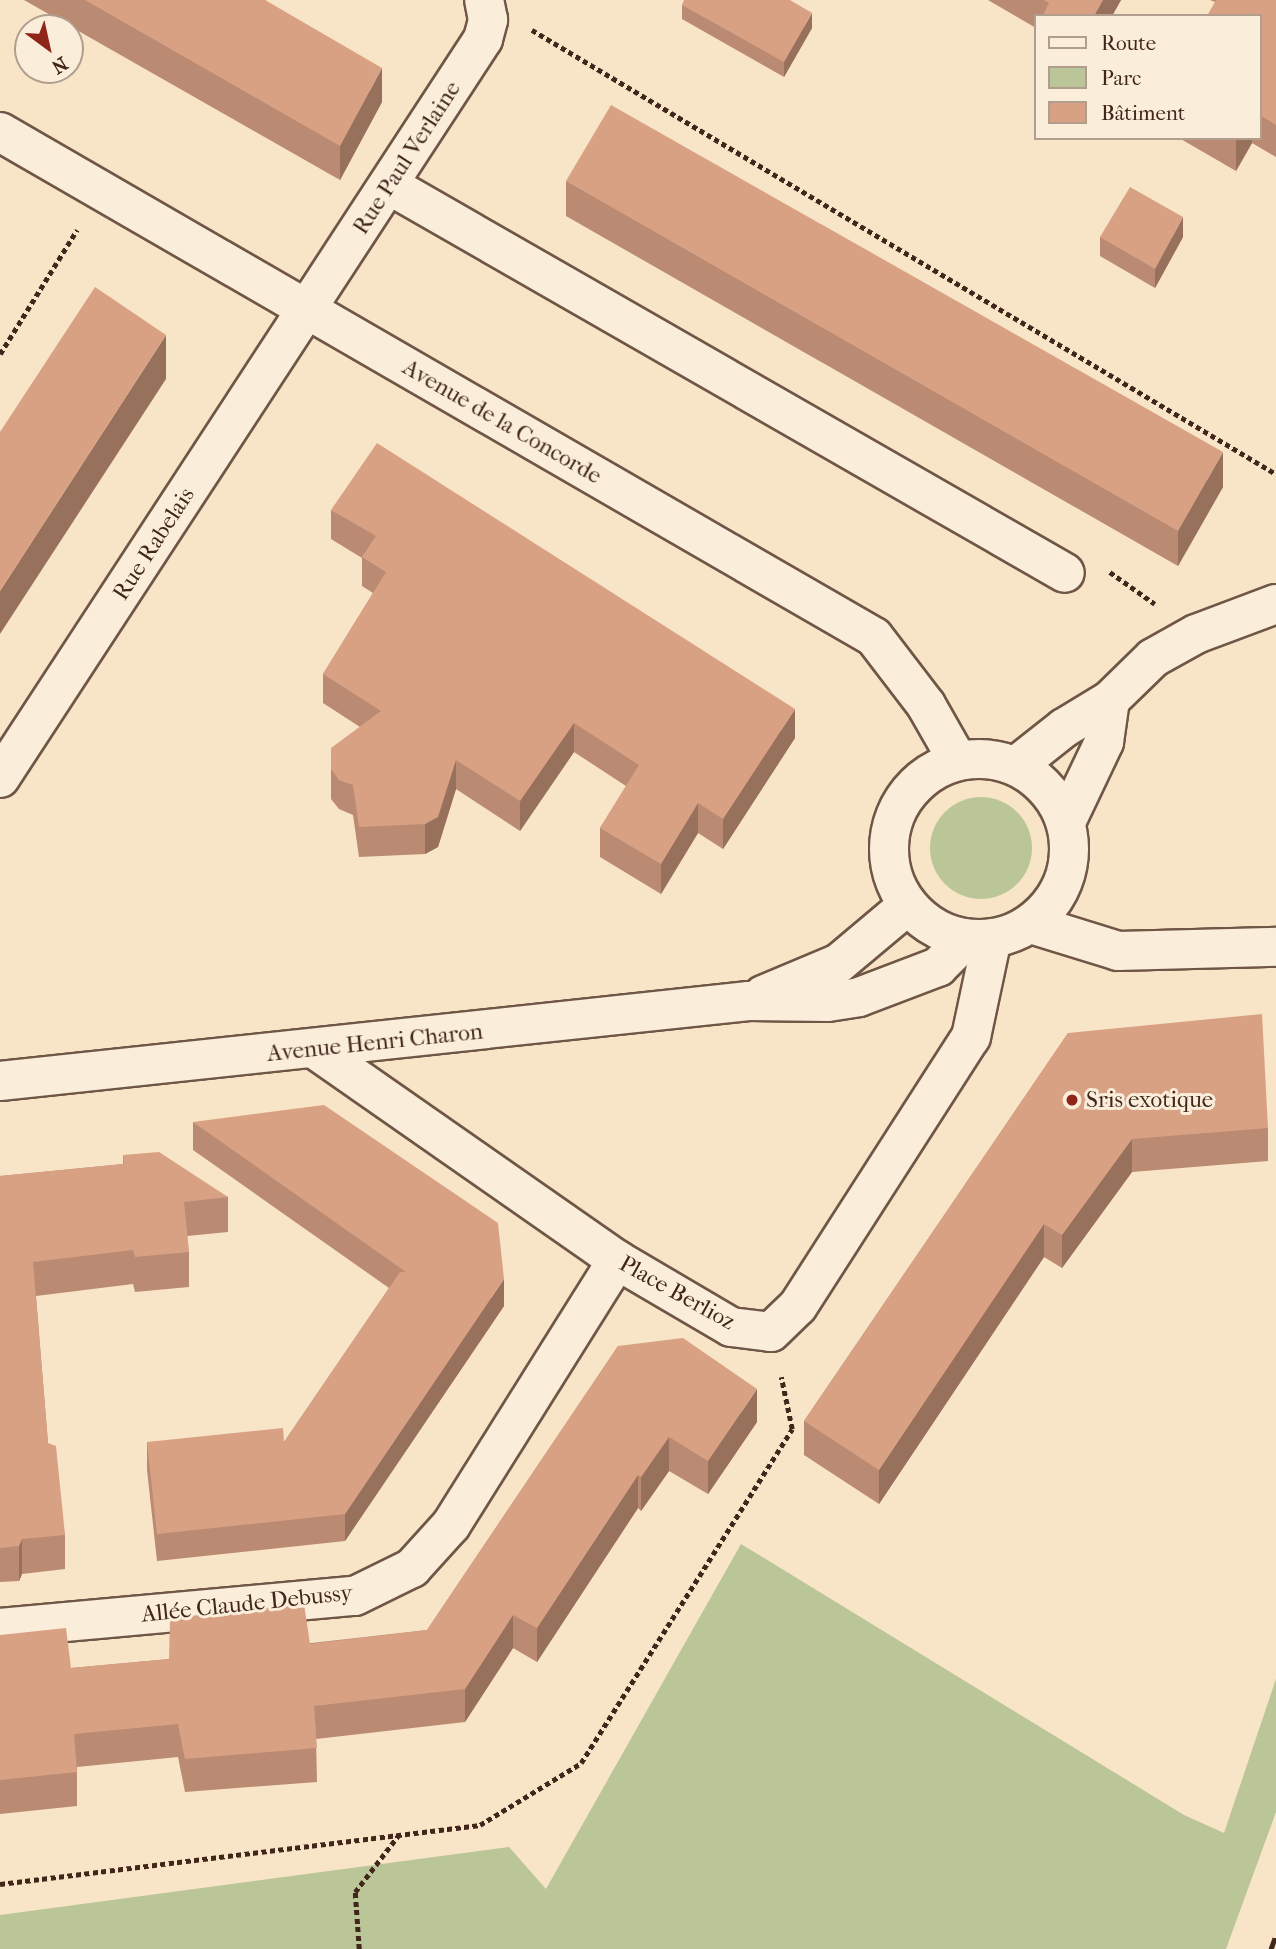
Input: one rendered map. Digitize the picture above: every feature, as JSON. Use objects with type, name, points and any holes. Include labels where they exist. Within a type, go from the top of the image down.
[{"type":"street","name":"Rue Paul Verlaine","points":[[309,310],[483,39],[486,10]]},
{"type":"street","name":"Avenue de la Concorde","points":[[0,132],[874,637],[926,705],[958,761]]},
{"type":"street","points":[[389,186],[1065,573]]},
{"type":"street","name":"Rue Rabelais","points":[[0,778],[309,310]]},
{"type":"street","points":[[1016,766],[1064,728],[1110,700],[1153,658],[1196,634],[1276,604]]},
{"type":"street","points":[[1066,822],[1104,742],[1110,700]]},
{"type":"street","points":[[988,759],[1016,766],[1038,779],[1066,822],[1070,851],[1065,879],[1051,903],[1031,923],[979,939],[934,928],[908,905],[895,883],[889,858],[890,832],[899,808],[914,787],[934,771],[958,761],[988,759]]},
{"type":"street","name":"Avenue Henri Charon","points":[[749,1001],[839,963],[908,905]]},
{"type":"street","points":[[1031,923],[1118,951],[1276,947]]},
{"type":"street","points":[[771,1332],[798,1307],[971,1037],[979,939]]},
{"type":"street","name":"Avenue Henri Charon","points":[[0,1081],[316,1050],[749,1001],[828,1002],[859,997],[938,967],[979,939]]},
{"type":"street","name":"Place Berlioz","points":[[316,1050],[617,1260],[731,1327],[771,1332]]},
{"type":"street","name":"Allée Claude Debussy","points":[[0,1628],[355,1596],[412,1568],[451,1525],[617,1260]]},
{"type":"path","points":[[486,10],[521,23],[1276,474]]},
{"type":"path","points":[[0,354],[101,191]]},
{"type":"path","points":[[0,1884],[480,1825],[581,1763],[792,1429],[771,1332]]},
{"type":"path","points":[[359,1949],[355,1892],[399,1835]]},
{"type":"green space","points":[[981,797],[1000,801],[1017,812],[1028,829],[1032,848],[1028,867],[1017,884],[1000,895],[981,899],[962,895],[945,884],[934,867],[930,848],[934,829],[945,812],[962,801]]},
{"type":"green space","points":[[741,1544],[1184,1815],[1224,1833],[1276,1679],[1276,1812],[1226,1949],[0,1949],[0,1915],[509,1847],[546,1889]]},
{"type":"building","points":[[85,0],[265,0],[382,68],[340,146]]},
{"type":"building","points":[[684,0],[790,0],[812,13],[784,62],[682,5]]},
{"type":"building","points":[[1044,0],[1103,0],[1095,14],[1044,14],[1049,3]]},
{"type":"building","points":[[1216,0],[1276,0],[1276,125],[1262,116],[1262,14],[1208,14]]},
{"type":"building","points":[[611,105],[1223,452],[1178,531],[566,181]]},
{"type":"building","points":[[1130,187],[1183,217],[1155,269],[1100,237]]},
{"type":"building","points":[[95,287],[166,335],[0,591],[0,432]]},
{"type":"building","points":[[377,443],[795,709],[723,819],[698,803],[661,864],[600,828],[639,765],[574,723],[520,801],[456,760],[438,817],[425,824],[359,827],[353,785],[339,780],[331,769],[331,748],[381,711],[323,674],[386,572],[362,557],[376,536],[331,510]]},
{"type":"building","points":[[1262,1014],[1268,1128],[1132,1139],[1062,1235],[1044,1224],[879,1470],[804,1421],[1068,1033]]},
{"type":"building","points":[[324,1105],[498,1223],[504,1279],[345,1514],[157,1534],[147,1442],[283,1428],[284,1442],[400,1272],[406,1272],[193,1122]]},
{"type":"building","points":[[159,1152],[228,1197],[184,1202],[189,1252],[135,1257],[133,1250],[33,1262],[48,1443],[56,1446],[65,1535],[22,1539],[19,1546],[0,1548],[0,1176],[124,1164],[123,1155]]},
{"type":"building","points":[[683,1338],[757,1389],[708,1461],[669,1437],[641,1477],[638,1475],[537,1628],[513,1615],[465,1689],[314,1706],[317,1748],[185,1759],[178,1724],[74,1734],[77,1772],[0,1780],[0,1635],[66,1628],[71,1668],[169,1659],[170,1618],[304,1604],[310,1644],[427,1630],[618,1346]]},
{"type":"railway","points":[[1271,1949],[1276,1935]]},
{"type":"place","name":"Sris exotique","points":[[1072,1100]]}]
